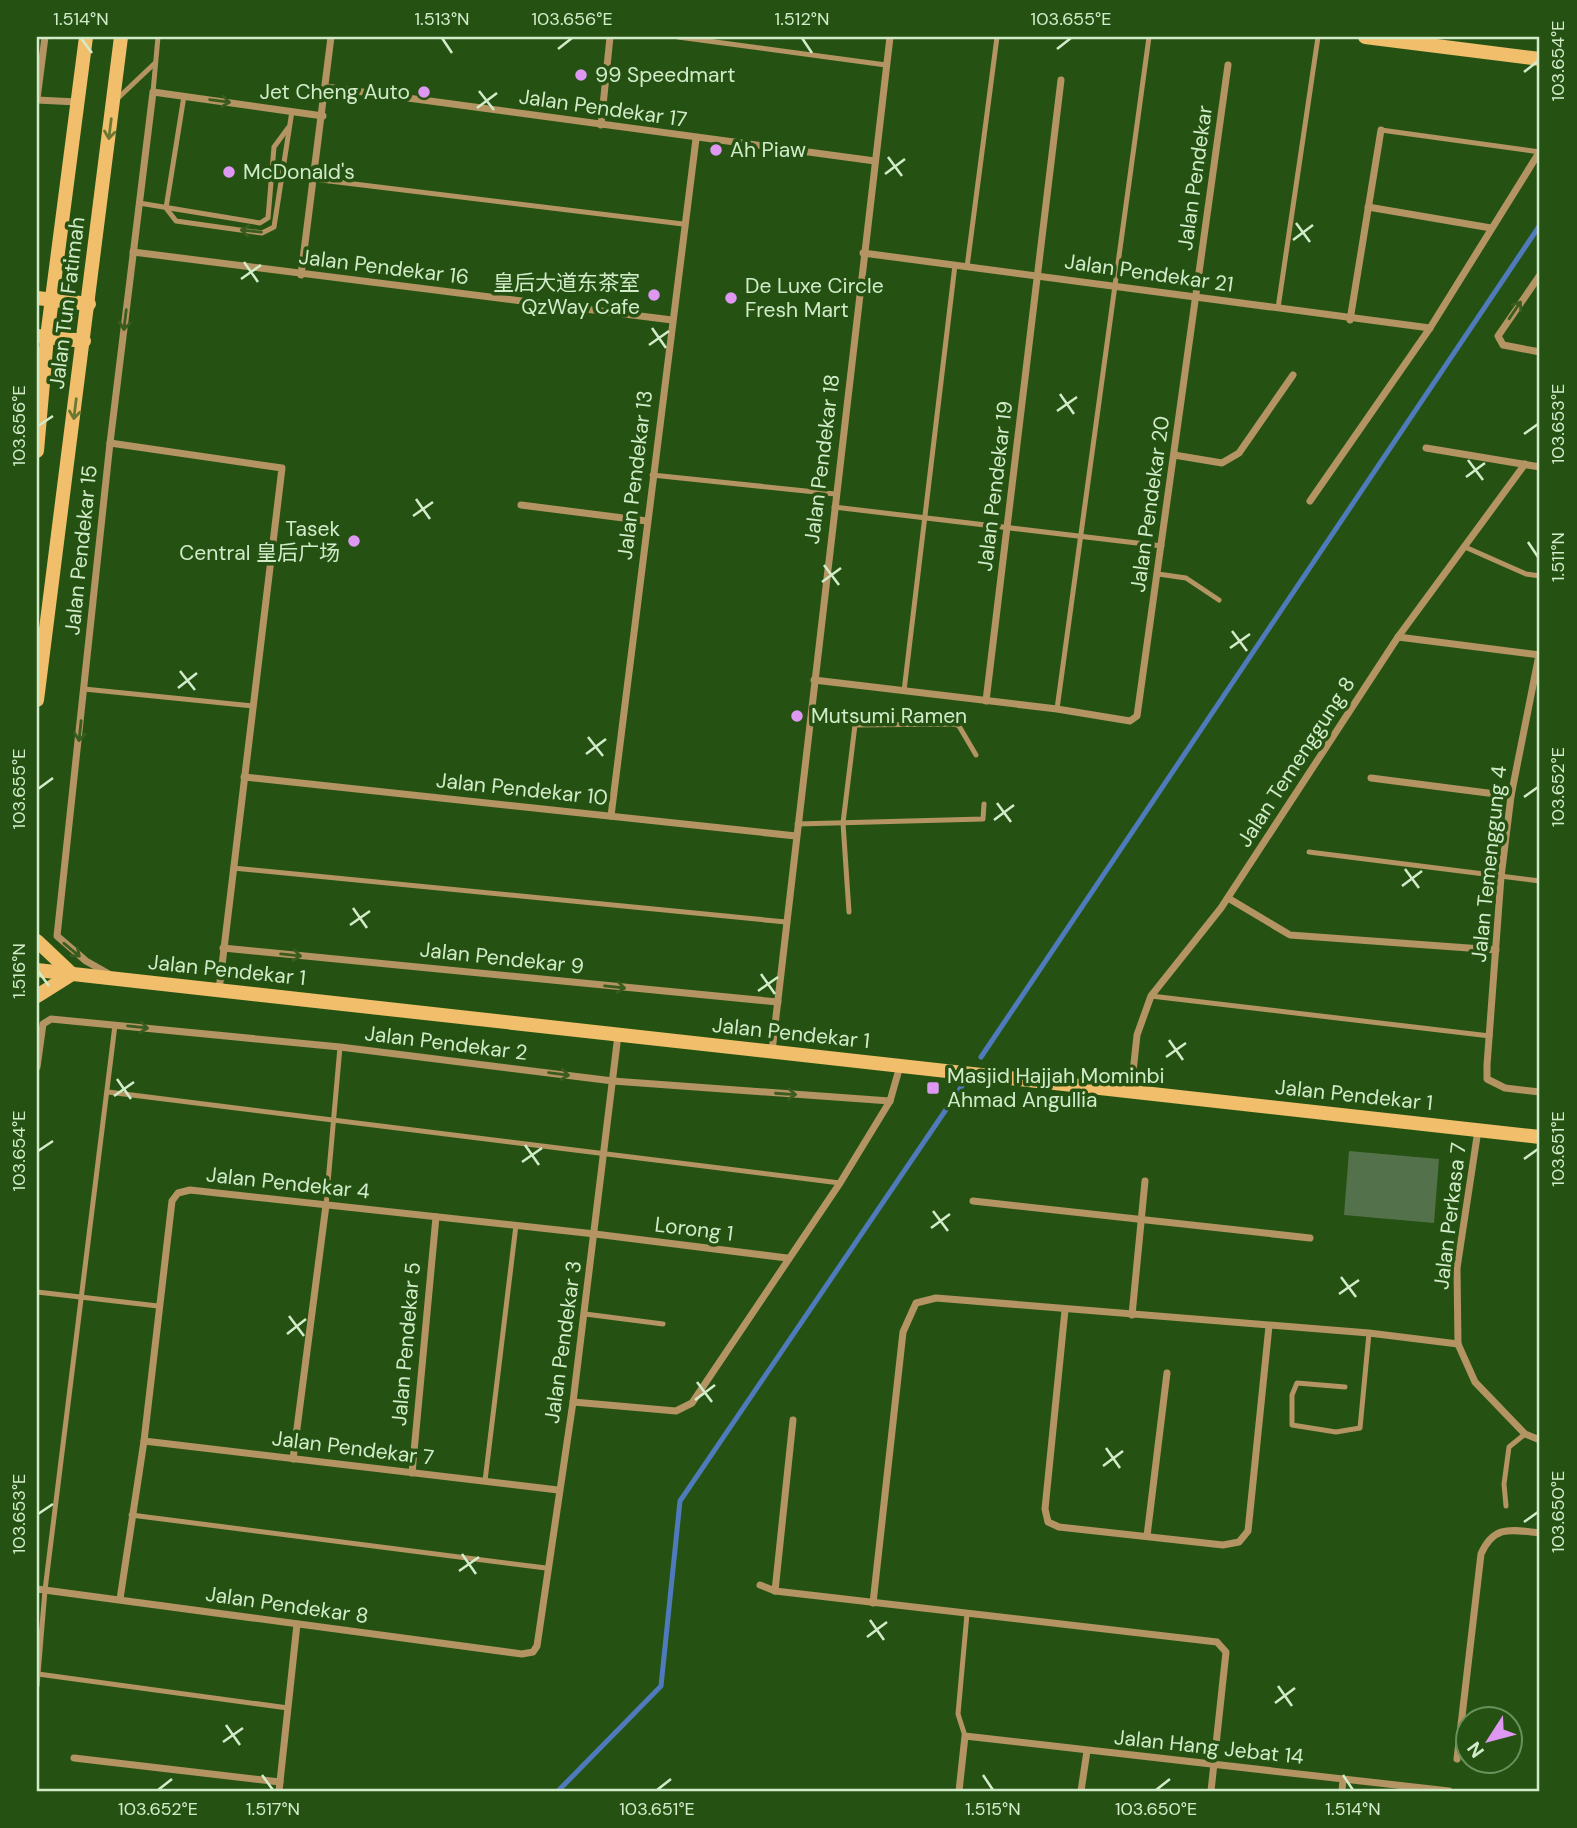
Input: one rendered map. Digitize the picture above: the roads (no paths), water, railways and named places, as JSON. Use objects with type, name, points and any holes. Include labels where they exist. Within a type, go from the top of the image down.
[{"type":"street","points":[[45,37],[37,99],[77,102]]},
{"type":"street","name":"Jalan Tun Fatimah","points":[[37,451],[44,299],[86,37]]},
{"type":"street","name":"Jalan Tun Fatimah","points":[[37,700],[39,666],[89,304],[121,37]]},
{"type":"street","points":[[301,275],[331,37]]},
{"type":"street","points":[[601,125],[610,37]]},
{"type":"street","name":"Jalan Pendekar 18","points":[[772,1052],[890,37]]},
{"type":"street","points":[[1365,37],[1540,59]]},
{"type":"street","name":"Jalan Pendekar","points":[[1196,296],[1228,65]]},
{"type":"street","name":"Jalan Pendekar 19","points":[[986,701],[1061,80]]},
{"type":"street","name":"Jalan Pendekar 17","points":[[326,87],[696,139],[875,160]]},
{"type":"street","points":[[153,92],[323,116]]},
{"type":"street","name":"Jalan Pendekar 15","points":[[119,979],[86,961],[57,936],[110,443],[153,92]]},
{"type":"street","points":[[1350,320],[1381,131]]},
{"type":"street","name":"Jalan Pendekar 13","points":[[611,816],[683,224],[696,139]]},
{"type":"street","points":[[1310,501],[1430,328],[1540,152]]},
{"type":"street","points":[[1368,207],[1492,228]]},
{"type":"street","name":"Jalan Pendekar 16","points":[[133,252],[672,320]]},
{"type":"street","name":"Jalan Pendekar 21","points":[[863,253],[1196,296],[1350,320],[1430,328]]},
{"type":"street","points":[[1540,275],[1498,336],[1503,345],[1540,352]]},
{"type":"street","name":"Jalan Pendekar 20","points":[[1058,709],[1130,721],[1137,716],[1196,296]]},
{"type":"street","points":[[44,299],[89,304]]},
{"type":"street","points":[[42,337],[84,341]]},
{"type":"street","points":[[1174,456],[1222,463],[1240,453],[1293,375]]},
{"type":"street","points":[[110,443],[282,468],[218,990]]},
{"type":"street","points":[[1426,448],[1540,467]]},
{"type":"street","name":"Jalan Temenggung 8","points":[[1131,1092],[1137,1035],[1151,996],[1228,898],[1398,637],[1525,464]]},
{"type":"street","points":[[522,505],[647,522]]},
{"type":"street","points":[[1398,637],[1539,655]]},
{"type":"street","name":"Jalan Temenggung 4","points":[[1539,655],[1511,796],[1501,877],[1487,1079],[1505,1088],[1540,1092]]},
{"type":"street","points":[[814,680],[1058,709]]},
{"type":"street","name":"Jalan Pendekar 10","points":[[244,777],[796,836]]},
{"type":"street","points":[[1371,778],[1511,796]]},
{"type":"street","points":[[1228,898],[1290,935],[1496,950]]},
{"type":"street","points":[[37,942],[72,974],[37,996]]},
{"type":"street","name":"Jalan Pendekar 9","points":[[223,948],[778,1003]]},
{"type":"street","name":"Jalan Pendekar 1","points":[[37,970],[1540,1137]]},
{"type":"street","name":"Jalan Pendekar 2","points":[[37,1067],[46,1020],[340,1047],[613,1081],[890,1101]]},
{"type":"street","name":"Jalan Pendekar 3","points":[[533,1652],[537,1646],[546,1568],[573,1402],[618,1035]]},
{"type":"street","points":[[573,1402],[684,1409],[692,1403],[787,1258],[840,1183],[890,1101],[900,1066]]},
{"type":"street","name":"Jalan Perkasa 7","points":[[1478,1130],[1457,1268],[1458,1344],[1475,1382],[1525,1434],[1540,1440]]},
{"type":"street","points":[[1132,1315],[1145,1181]]},
{"type":"street","name":"Jalan Pendekar 4","points":[[120,1600],[144,1441],[172,1201],[178,1192],[190,1190],[595,1234]]},
{"type":"street","points":[[973,1201],[1310,1238]]},
{"type":"street","points":[[293,1459],[326,1205]]},
{"type":"street","name":"Jalan Pendekar 5","points":[[412,1473],[436,1217]]},
{"type":"street","name":"Lorong 1","points":[[595,1234],[787,1258]]},
{"type":"street","points":[[873,1603],[903,1332],[916,1303],[936,1298],[1369,1333],[1458,1344]]},
{"type":"street","points":[[1065,1310],[1045,1509],[1048,1522],[1059,1527],[1223,1545],[1239,1542],[1248,1531],[1269,1326]]},
{"type":"street","points":[[1147,1536],[1167,1373]]},
{"type":"street","points":[[775,1591],[793,1420]]},
{"type":"street","name":"Jalan Pendekar 7","points":[[144,1441],[558,1490]]},
{"type":"street","points":[[1463,1706],[1481,1554],[1487,1539],[1502,1531],[1540,1533]]},
{"type":"street","points":[[760,1585],[775,1591],[1217,1642],[1223,1645],[1226,1652],[1211,1791]]},
{"type":"street","name":"Jalan Pendekar 8","points":[[41,1590],[522,1654],[533,1652]]},
{"type":"street","points":[[279,1791],[297,1624]]},
{"type":"street","points":[[958,1791],[965,1736]]},
{"type":"street","name":"Jalan Hang Jebat 14","points":[[965,1736],[1449,1791]]},
{"type":"street","points":[[1081,1791],[1087,1751]]},
{"type":"street","points":[[74,1758],[280,1782]]},
{"type":"street","points":[[1342,1791],[1343,1779]]},
{"type":"lane","points":[[153,92],[159,37]]},
{"type":"lane","points":[[678,37],[886,65]]},
{"type":"lane","points":[[967,267],[997,37]]},
{"type":"lane","points":[[1058,709],[1080,536],[1118,286],[1149,37]]},
{"type":"lane","points":[[1278,308],[1318,37]]},
{"type":"lane","points":[[113,103],[155,63]]},
{"type":"lane","points":[[184,96],[166,208],[176,221],[262,233],[274,227],[292,111]]},
{"type":"lane","points":[[139,203],[260,223],[268,218],[274,147],[290,125]]},
{"type":"lane","points":[[1381,131],[1540,152]]},
{"type":"lane","points":[[313,179],[683,224]]},
{"type":"lane","points":[[904,691],[923,517],[956,265]]},
{"type":"lane","points":[[652,475],[835,495]]},
{"type":"lane","points":[[834,507],[1162,546]]},
{"type":"lane","points":[[1465,547],[1526,574],[1540,576]]},
{"type":"lane","points":[[1158,574],[1186,578],[1219,600]]},
{"type":"lane","points":[[84,689],[253,706]]},
{"type":"lane","points":[[849,912],[843,823],[856,724],[959,726],[976,755]]},
{"type":"lane","points":[[797,824],[983,819],[984,804]]},
{"type":"lane","points":[[1309,852],[1540,881]]},
{"type":"lane","points":[[233,868],[786,922]]},
{"type":"lane","points":[[1151,996],[1490,1035]]},
{"type":"lane","points":[[37,1686],[41,1590],[83,1297],[115,1025]]},
{"type":"lane","points":[[326,1205],[340,1047]]},
{"type":"lane","points":[[108,1092],[840,1183]]},
{"type":"lane","points":[[485,1481],[516,1226]]},
{"type":"lane","points":[[37,1292],[158,1306]]},
{"type":"lane","points":[[584,1314],[663,1324]]},
{"type":"lane","points":[[1345,1387],[1297,1382],[1292,1395],[1292,1425],[1336,1432],[1360,1428],[1369,1333]]},
{"type":"lane","points":[[1506,1506],[1504,1485],[1509,1447],[1525,1434]]},
{"type":"lane","points":[[131,1515],[546,1568]]},
{"type":"lane","points":[[965,1736],[958,1714],[967,1614]]},
{"type":"lane","points":[[38,1674],[288,1708]]},
{"type":"waterway","points":[[981,1057],[1540,225]]},
{"type":"waterway","points":[[558,1791],[661,1686],[680,1501],[962,1086]]},
{"type":"place","name":"99 Speedmart","points":[[581,75]]},
{"type":"place","name":"Jet Cheng Auto","points":[[424,92]]},
{"type":"place","name":"Ah Piaw","points":[[716,150]]},
{"type":"place","name":"McDonald's","points":[[229,172]]},
{"type":"place","name":"皇后大道东茶室 QzWay Cafe","points":[[654,295]]},
{"type":"place","name":"De Luxe Circle Fresh Mart","points":[[731,298]]},
{"type":"place","name":"Tasek Central 皇后广场","points":[[354,541]]},
{"type":"place","name":"Mutsumi Ramen","points":[[797,716]]},
{"type":"place","name":"Masjid Hajjah Mominbi Ahmad Angullia","points":[[933,1088]]}]
